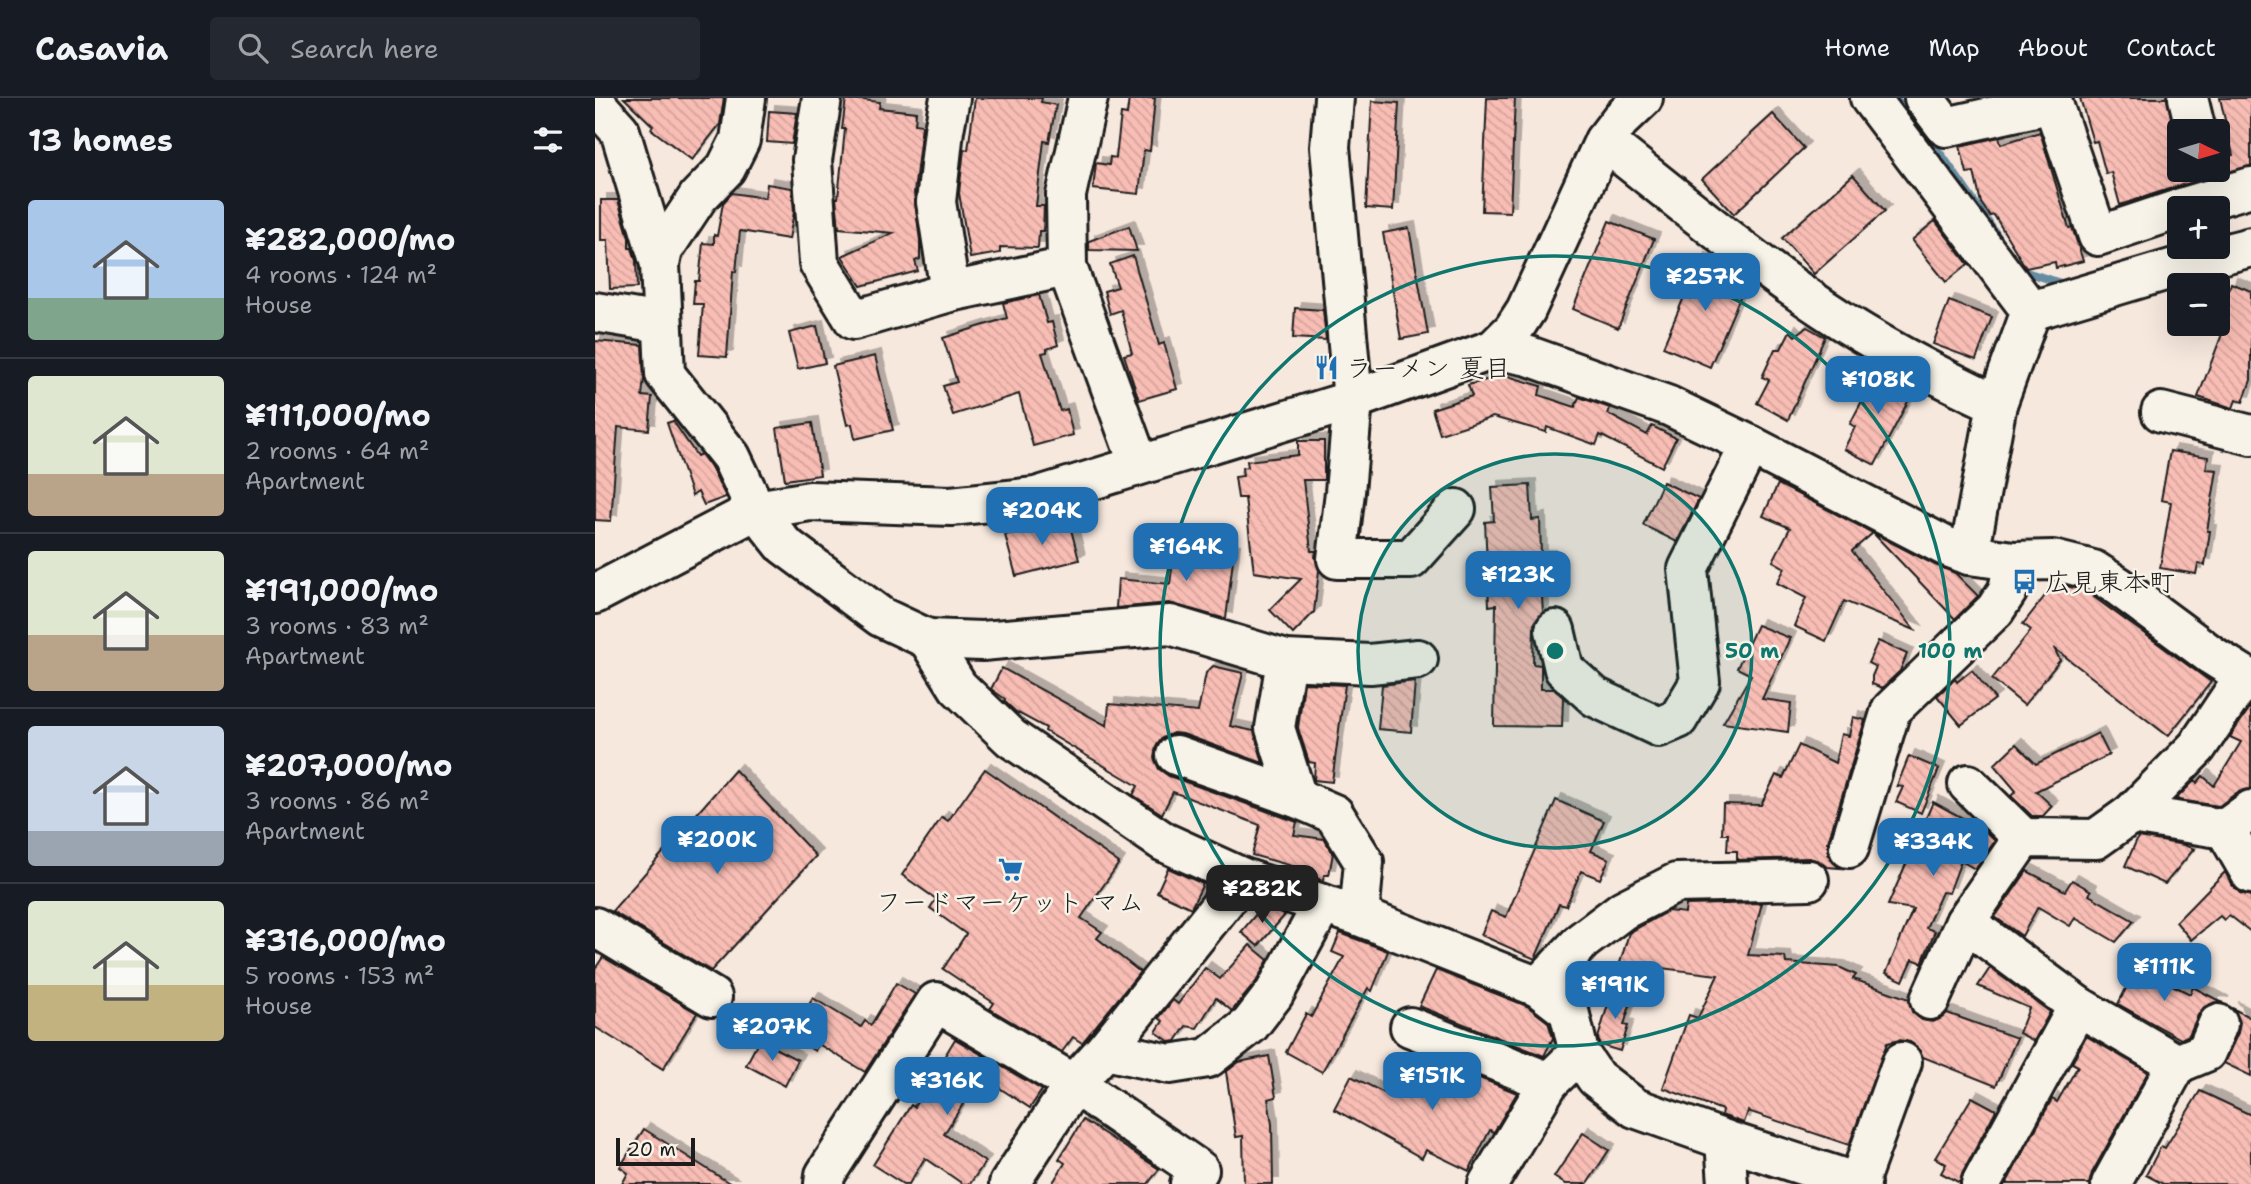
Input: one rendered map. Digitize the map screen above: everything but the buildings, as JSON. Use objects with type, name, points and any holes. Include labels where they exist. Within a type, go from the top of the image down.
[{"type":"street","points":[[746,98],[740,140],[726,168],[698,197],[663,250],[660,264],[665,374],[731,457],[756,510],[784,545],[881,617],[927,639],[982,641],[1170,625],[1286,660],[1370,664],[1418,659]]},
{"type":"street","points":[[822,98],[812,160],[819,264],[854,320],[950,292],[1067,267]]},
{"type":"street","points":[[950,98],[936,202],[950,292]]},
{"type":"street","points":[[1088,98],[1066,195],[1067,267],[1139,465]]},
{"type":"street","points":[[1334,98],[1330,147],[1353,400],[1337,559],[1411,559],[1456,509]]},
{"type":"street","points":[[595,594],[756,510],[810,501],[951,506],[1036,497],[1353,400],[1494,349],[1513,330],[1526,310],[1604,141],[1620,120],[1643,98]]},
{"type":"street","points":[[1870,98],[2031,311]]},
{"type":"street","points":[[1924,98],[1947,127],[2052,101],[2098,236],[2167,208]]},
{"type":"street","points":[[2188,98],[2193,119]]},
{"type":"street","points":[[595,103],[620,131],[660,264]]},
{"type":"street","points":[[1604,141],[1765,267],[1826,310],[1930,373],[1997,404]]},
{"type":"street","points":[[2195,196],[2251,187]]},
{"type":"street","points":[[2031,311],[2251,247]]},
{"type":"street","points":[[1969,555],[1997,404],[2031,311]]},
{"type":"street","points":[[595,312],[661,323]]},
{"type":"street","points":[[1494,349],[1529,356],[1669,406],[1750,444],[1945,546],[1969,555],[2014,561],[2053,560],[2093,570],[2247,678],[2197,747],[2130,814],[2096,839],[2023,838],[1968,784]]},
{"type":"street","points":[[2161,412],[2251,435]]},
{"type":"street","points":[[1555,631],[1564,669],[1595,697],[1659,727],[1678,719],[1700,682],[1688,569],[1750,444]]},
{"type":"street","points":[[1849,848],[1891,710],[1995,610],[2008,590],[2014,561]]},
{"type":"street","points":[[927,639],[958,687],[1011,738],[1164,842],[1243,877],[1359,916],[1538,988],[1569,1011],[1579,1053],[1596,1079],[1635,1108],[1859,1184],[1902,1062]]},
{"type":"street","points":[[1286,660],[1275,728],[1297,798]]},
{"type":"street","points":[[1177,755],[1334,814],[1364,862],[1359,916]]},
{"type":"street","points":[[2130,814],[2238,820],[2251,874]]},
{"type":"street","points":[[1930,1000],[1965,922],[2023,838]]},
{"type":"street","points":[[1009,1184],[1074,1084],[1105,1050],[1243,877]]},
{"type":"street","points":[[1538,988],[1592,933],[1623,910],[1676,883],[1809,880]]},
{"type":"street","points":[[1105,1050],[1170,1064],[1208,1058],[1251,1025],[1274,994],[1324,904]]},
{"type":"street","points":[[1965,922],[2078,1006],[2177,1064]]},
{"type":"street","points":[[595,927],[712,997]]},
{"type":"street","points":[[824,1184],[825,1175],[936,1002],[1074,1084],[1199,1170],[1191,1184]]},
{"type":"street","points":[[1981,1184],[2078,1006]]},
{"type":"street","points":[[2111,1184],[2177,1064],[2206,1052],[2218,1024]]},
{"type":"street","points":[[1411,1027],[1549,1082]]},
{"type":"street","points":[[1488,1184],[1549,1082],[1579,1053]]},
{"type":"street","points":[[1725,1140],[1728,1184]]},
{"type":"waterway","points":[[1895,98],[1944,158],[1999,238]]},
{"type":"waterway","points":[[2019,266],[2023,271],[2067,285]]},
{"type":"place","name":"ラーメン 夏目","points":[[1326,367]]},
{"type":"place","name":"広見東本町","points":[[2025,581]]},
{"type":"place","name":"フードマーケット マム","points":[[1010,869]]}]
